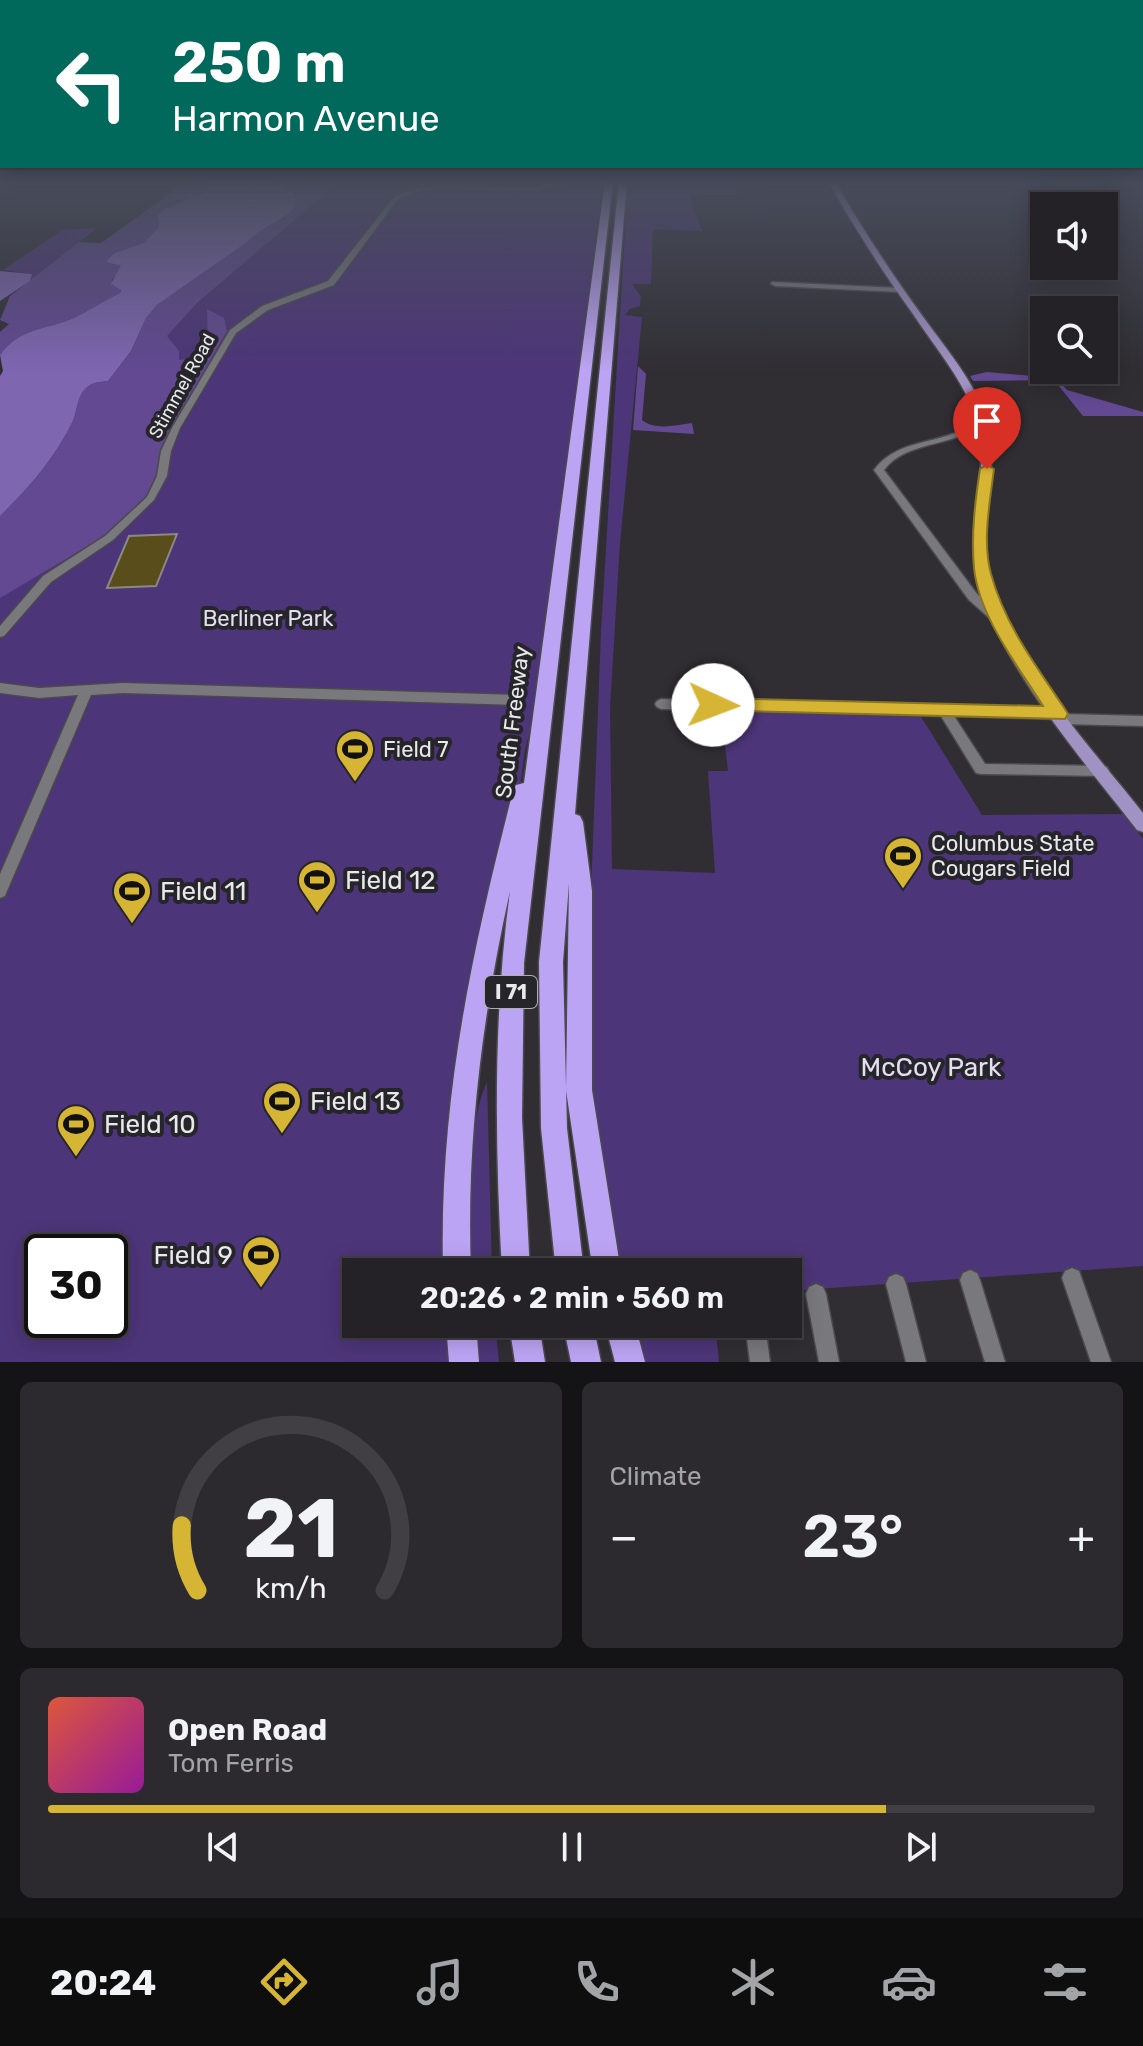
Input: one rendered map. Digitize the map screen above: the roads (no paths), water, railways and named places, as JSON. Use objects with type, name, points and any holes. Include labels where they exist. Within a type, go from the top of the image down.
[{"type":"highway","name":"South Freeway","points":[[515,1258],[508,1158],[507,1055],[512,963],[601,245]]},
{"type":"highway","name":"I 71","points":[[568,1258],[554,1128],[551,962],[570,788],[617,245]]},
{"type":"highway","points":[[457,1258],[456,1168],[470,1018],[542,714]]},
{"type":"highway","points":[[570,788],[581,891],[579,1090],[605,1258]]},
{"type":"highway","points":[[462,1338],[464,1362]]},
{"type":"highway","points":[[526,1338],[530,1362]]},
{"type":"highway","points":[[581,1338],[586,1362]]},
{"type":"highway","points":[[624,1338],[630,1362]]},
{"type":"main road","points":[[871,245],[967,387],[983,420],[987,459],[979,546],[982,572],[999,620],[1020,659],[1060,716],[1143,825]]},
{"type":"street","name":"Stimmel Road","points":[[0,633],[47,579],[109,538],[151,498],[162,476],[166,451],[176,428],[233,332],[265,308],[331,283],[360,245]]},
{"type":"street","points":[[775,284],[900,290]]},
{"type":"street","points":[[983,420],[962,436],[897,454],[883,461],[879,470],[973,597],[999,620]]},
{"type":"street","points":[[0,688],[39,693],[123,688],[515,700]]},
{"type":"street","points":[[0,891],[86,691]]},
{"type":"street","points":[[661,704],[944,711],[1143,721]]},
{"type":"street","points":[[944,711],[981,769],[1102,771]]},
{"type":"street","points":[[1072,1278],[1101,1362]]},
{"type":"street","points":[[970,1280],[995,1362]]},
{"type":"street","points":[[896,1284],[916,1362]]},
{"type":"street","points":[[816,1294],[829,1362]]},
{"type":"street","points":[[757,1338],[760,1362]]},
{"type":"place","name":"Field 7","points":[[355,783]]},
{"type":"place","name":"Columbus State Cougars Field","points":[[903,890]]},
{"type":"place","name":"Field 12","points":[[317,914]]},
{"type":"place","name":"Field 11","points":[[132,925]]},
{"type":"place","name":"Field 13","points":[[282,1135]]},
{"type":"place","name":"Field 10","points":[[76,1158]]},
{"type":"place","name":"Field 9","points":[[261,1289]]},
{"type":"park label","name":"Berliner Park","points":[[268,618]]},
{"type":"park label","name":"McCoy Park","points":[[931,1067]]}]
